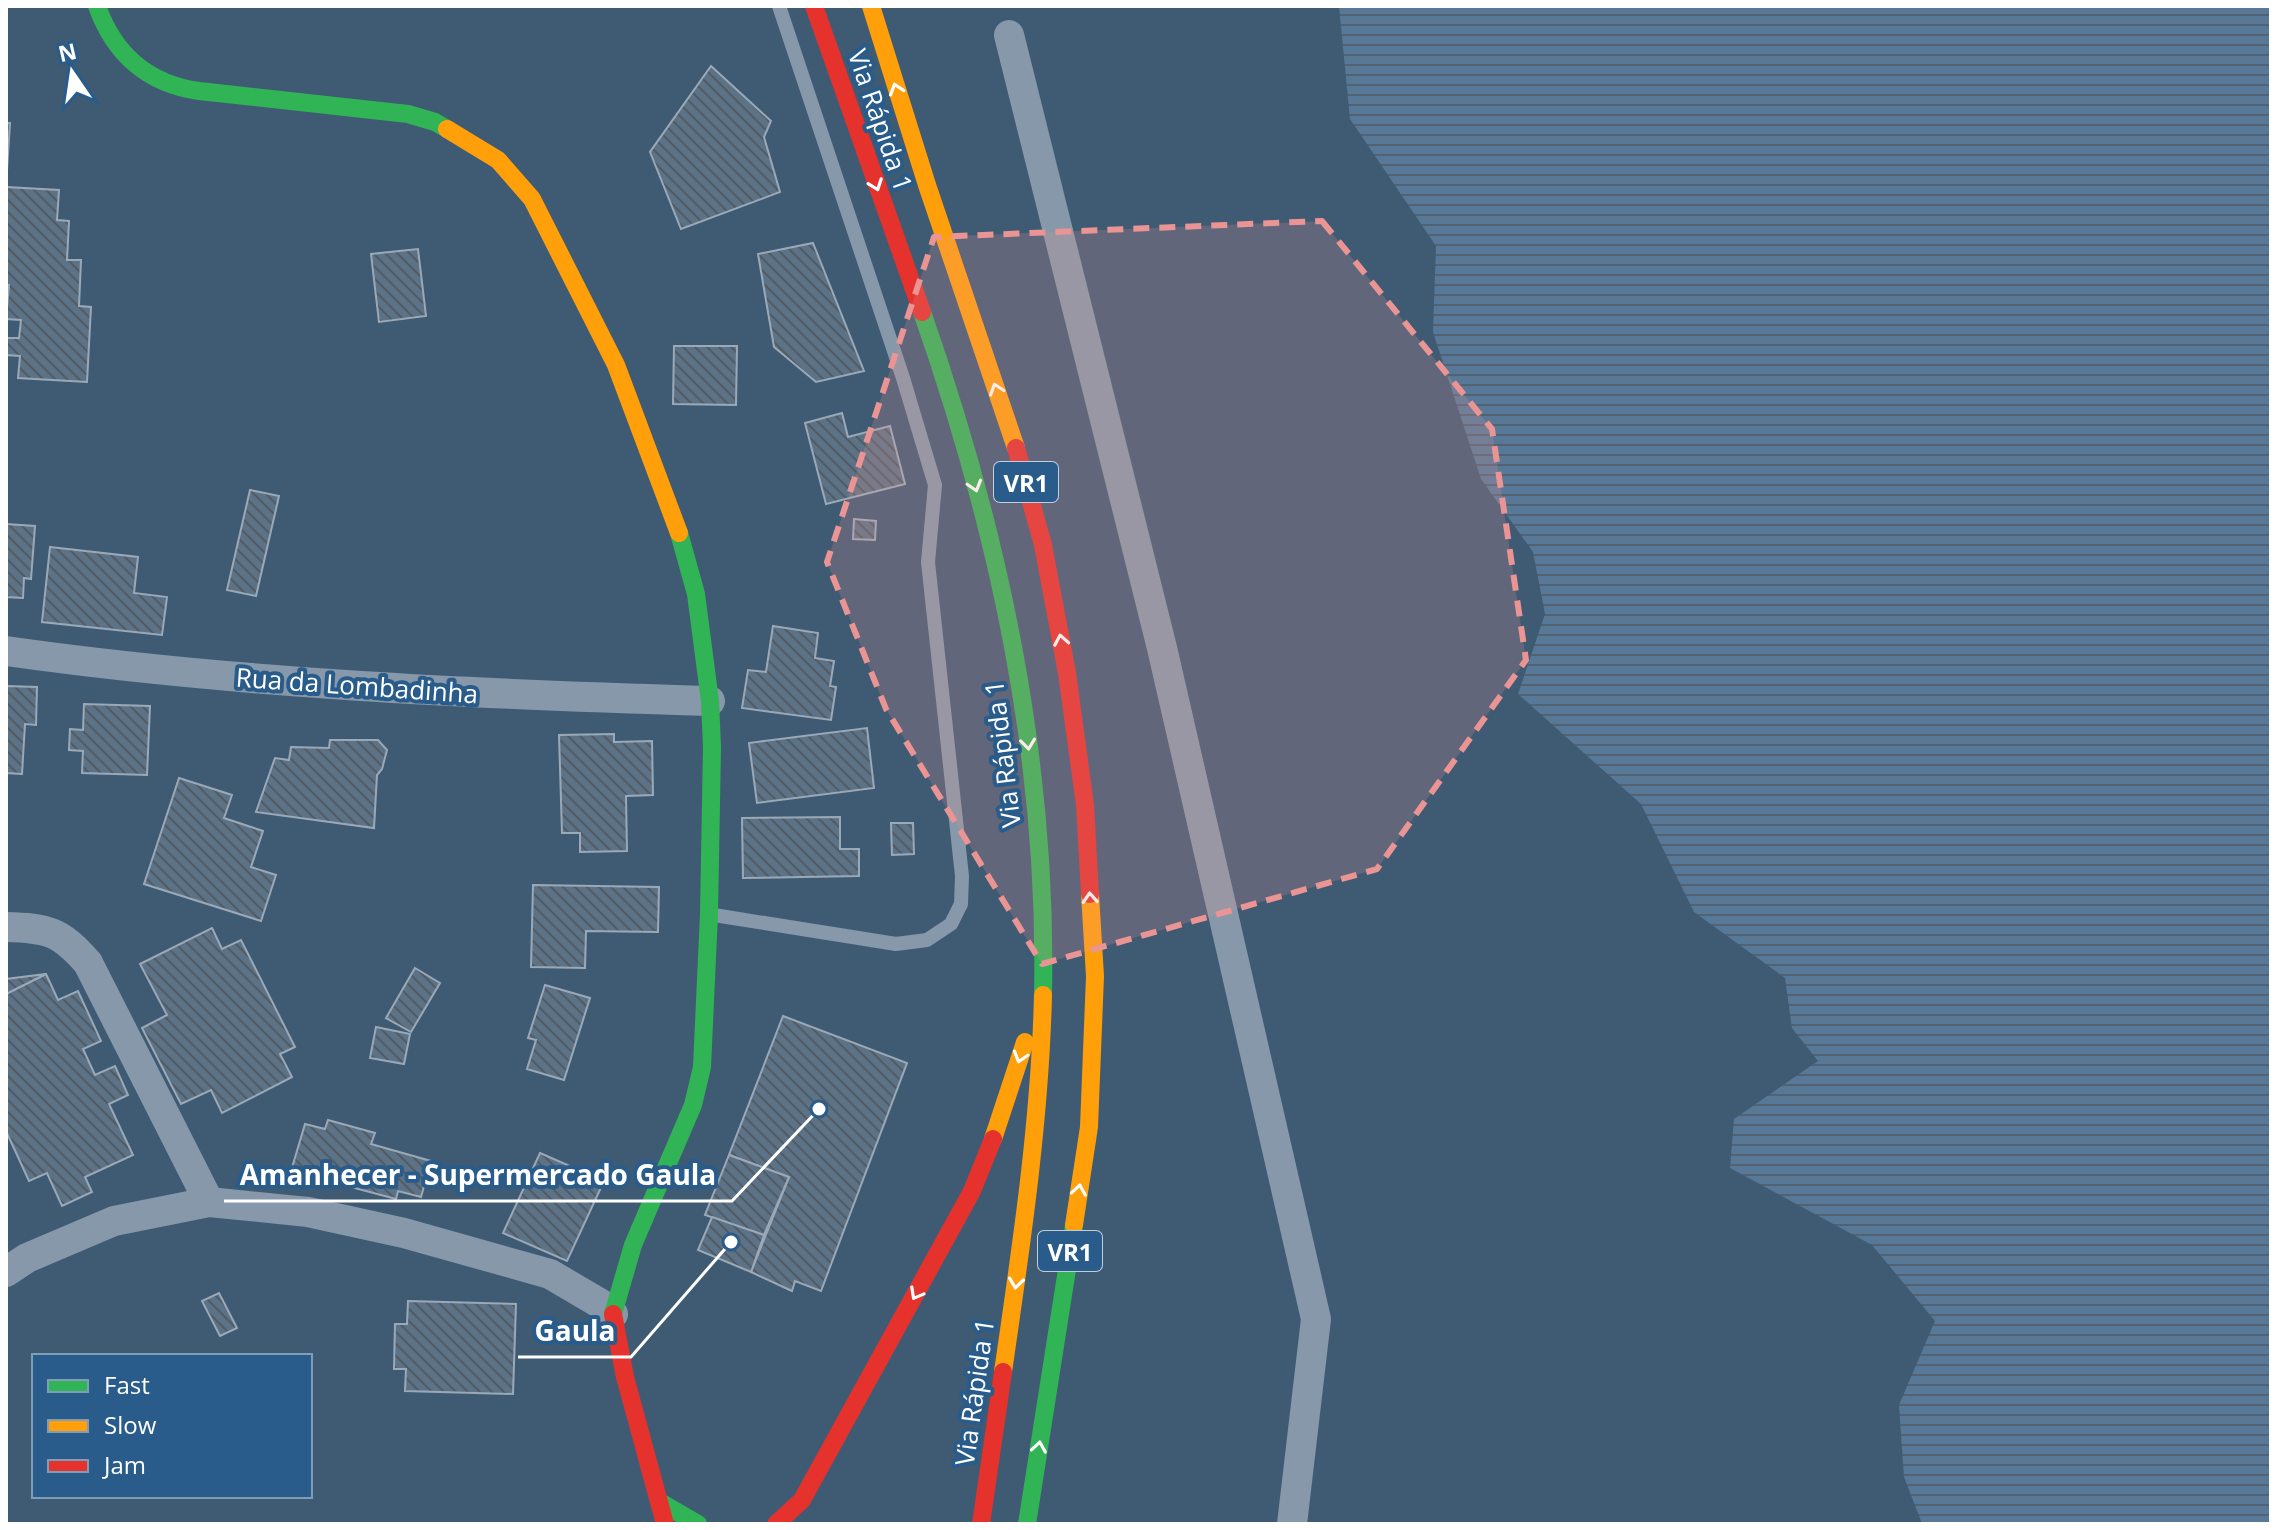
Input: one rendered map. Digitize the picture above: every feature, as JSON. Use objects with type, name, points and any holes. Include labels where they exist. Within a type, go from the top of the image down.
[{"type":"main road","points":[[97,6],[103,25],[114,43],[128,59],[159,82],[197,90],[408,114],[435,122],[498,160],[532,199],[616,365],[644,435],[673,513],[696,594],[710,701],[709,914],[702,1067],[693,1105],[633,1245],[613,1314],[625,1377],[665,1524]]},
{"type":"main road","name":"Via Rápida 1","points":[[814,6],[930,336],[996,557],[1020,679],[1038,824],[1043,982],[1037,1103],[1019,1262],[981,1524]]},
{"type":"main road","name":"Via Rápida 1","points":[[871,6],[927,185],[1015,445],[1043,545],[1067,673],[1085,805],[1095,976],[1089,1127],[1027,1524]]},
{"type":"main road","points":[[776,1524],[802,1500],[972,1191],[1000,1122],[1043,982]]},
{"type":"main road","points":[[660,1502],[698,1524]]},
{"type":"street","points":[[1009,35],[1162,648],[1316,1319],[1292,1524]]},
{"type":"street","name":"Rua da Lombadinha","points":[[6,651],[117,667],[459,693],[710,701]]},
{"type":"street","points":[[6,927],[38,928],[68,939],[88,963],[209,1202]]},
{"type":"street","points":[[6,1272],[27,1258],[114,1221],[209,1202],[308,1212],[404,1233],[550,1274],[613,1314]]},
{"type":"lane","points":[[709,914],[896,944],[927,940],[951,924],[961,904],[962,876],[928,562],[935,485],[899,363],[779,6]]},
{"type":"highlighted area","points":[[1322,221],[1492,429],[1526,660],[1377,869],[1042,964],[886,709],[827,562],[934,237]]},
{"type":"water","points":[[1339,6],[2271,6],[2271,1524],[1924,1524],[1921,1521],[1904,1477],[1899,1405],[1935,1321],[1872,1245],[1730,1168],[1734,1119],[1818,1061],[1792,1028],[1785,978],[1694,912],[1641,804],[1518,694],[1545,614],[1533,552],[1481,479],[1433,332],[1436,246],[1350,119]]},
{"type":"building","points":[[711,66],[771,121],[764,137],[780,192],[681,229],[650,152]]},
{"type":"building","points":[[6,123],[10,123],[7,170],[6,170]]},
{"type":"building","points":[[6,187],[59,190],[57,220],[69,221],[67,260],[81,260],[79,306],[91,307],[87,382],[18,378],[20,356],[6,355],[6,338],[19,338],[21,320],[6,319],[9,285],[6,284]]},
{"type":"building","points":[[813,243],[864,371],[816,382],[774,347],[758,254]]},
{"type":"building","points":[[418,249],[426,316],[379,322],[371,254]]},
{"type":"building","points":[[674,346],[737,346],[736,405],[673,404]]},
{"type":"building","points":[[842,413],[848,437],[890,426],[905,484],[826,504],[805,423]]},
{"type":"building","points":[[250,490],[279,496],[256,596],[227,590]]},
{"type":"building","points":[[854,519],[876,521],[875,540],[853,539]]},
{"type":"building","points":[[6,524],[35,526],[31,579],[24,578],[23,598],[6,597]]},
{"type":"building","points":[[50,547],[138,557],[134,593],[167,597],[162,635],[42,622]]},
{"type":"building","points":[[773,626],[818,633],[815,658],[834,661],[830,686],[836,687],[831,720],[742,708],[748,670],[766,672]]},
{"type":"building","points":[[6,686],[37,687],[36,725],[25,724],[22,774],[6,773]]},
{"type":"building","points":[[84,704],[150,706],[147,775],[82,773],[83,751],[69,750],[70,729],[83,730]]},
{"type":"building","points":[[867,728],[874,788],[757,803],[749,743]]},
{"type":"building","points":[[614,734],[614,742],[652,741],[653,795],[626,796],[627,851],[580,852],[580,833],[562,833],[559,735]]},
{"type":"building","points":[[330,740],[378,740],[387,750],[382,769],[377,775],[374,828],[256,812],[275,758],[289,760],[291,747],[329,748]]},
{"type":"building","points":[[179,778],[232,795],[224,818],[263,831],[251,867],[276,875],[261,921],[144,884]]},
{"type":"building","points":[[840,817],[840,849],[859,849],[859,876],[743,878],[742,818]]},
{"type":"building","points":[[891,823],[913,823],[914,854],[892,855]]},
{"type":"building","points":[[533,885],[659,887],[658,932],[586,931],[585,968],[531,967]]},
{"type":"building","points":[[212,928],[222,949],[241,940],[295,1047],[280,1054],[292,1077],[222,1113],[211,1090],[181,1104],[142,1028],[167,1015],[140,964]]},
{"type":"building","points":[[415,968],[440,983],[411,1032],[386,1018]]},
{"type":"building","points":[[46,974],[58,1000],[78,991],[101,1041],[83,1049],[95,1075],[115,1066],[128,1095],[109,1104],[133,1155],[85,1177],[92,1192],[62,1206],[47,1173],[29,1181],[6,1131],[6,994]]},
{"type":"building","points":[[46,974],[6,994],[6,979]]},
{"type":"building","points":[[545,985],[590,998],[564,1080],[527,1069],[536,1040],[528,1038]]},
{"type":"building","points":[[783,1016],[907,1063],[821,1291],[795,1281],[792,1291],[751,1272],[789,1177],[729,1155]]},
{"type":"building","points":[[376,1027],[410,1034],[404,1064],[370,1058]]},
{"type":"building","points":[[328,1120],[375,1133],[371,1144],[431,1161],[421,1197],[398,1191],[396,1199],[291,1171],[305,1124],[325,1129]]},
{"type":"building","points":[[540,1153],[604,1181],[567,1261],[503,1233]]},
{"type":"building","points":[[729,1155],[789,1177],[764,1235],[705,1215]]},
{"type":"building","points":[[712,1217],[764,1235],[751,1272],[698,1250]]},
{"type":"building","points":[[219,1293],[237,1328],[220,1336],[202,1301]]},
{"type":"building","points":[[408,1301],[516,1304],[513,1394],[405,1391],[406,1369],[394,1369],[395,1324],[407,1324]]},
{"type":"traffic: fast","points":[[97,6],[123,52],[135,64],[164,82],[199,91],[408,114],[447,129]]},
{"type":"traffic: fast","points":[[922,312],[974,478],[1013,648],[1037,820],[1043,995]]},
{"type":"traffic: fast","points":[[613,1314],[633,1245],[693,1105],[702,1067],[712,747],[710,701],[696,594],[679,533]]},
{"type":"traffic: fast","points":[[1027,1524],[1074,1225]]},
{"type":"traffic: fast","points":[[660,1502],[698,1524]]},
{"type":"traffic: slow","points":[[871,6],[927,185],[1016,448]]},
{"type":"traffic: slow","points":[[447,129],[498,160],[532,199],[616,365],[679,533]]},
{"type":"traffic: slow","points":[[1074,1225],[1089,1127],[1095,976],[1090,894]]},
{"type":"traffic: slow","points":[[1003,1372],[1034,1137],[1043,995]]},
{"type":"traffic: slow","points":[[993,1139],[1025,1042]]},
{"type":"traffic: jam","points":[[814,6],[922,312]]},
{"type":"traffic: jam","points":[[1016,448],[1043,545],[1067,673],[1085,805],[1090,894]]},
{"type":"traffic: jam","points":[[776,1524],[802,1500],[972,1191],[993,1139]]},
{"type":"traffic: jam","points":[[613,1314],[625,1377],[665,1524]]},
{"type":"traffic: jam","points":[[981,1524],[1003,1372]]},
{"type":"place","name":"Amanhecer - Supermercado Gaula","points":[[819,1109]]},
{"type":"place","name":"Gaula","points":[[731,1242]]}]
